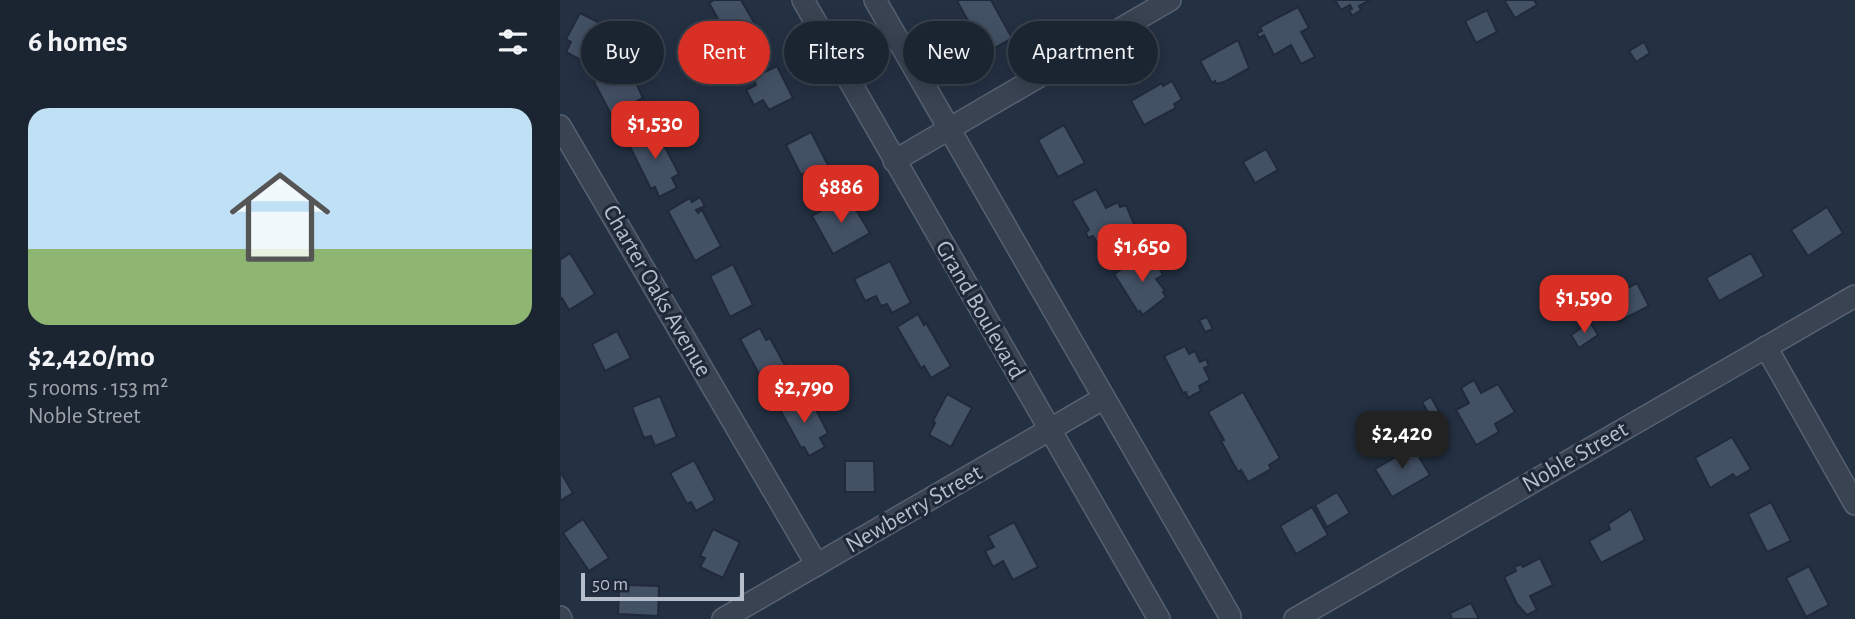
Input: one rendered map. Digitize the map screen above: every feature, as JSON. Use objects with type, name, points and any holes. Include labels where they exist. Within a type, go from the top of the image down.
[{"type":"street","name":"Grand Boulevard","points":[[803,0],[1159,619]]},
{"type":"street","points":[[875,0],[1230,619]]},
{"type":"street","points":[[894,161],[1170,0]]},
{"type":"street","name":"Charter Oaks Avenue","points":[[560,126],[817,565]]},
{"type":"street","name":"Noble Street","points":[[1295,619],[1855,296]]},
{"type":"street","points":[[1766,347],[1855,504]]},
{"type":"street","name":"Newberry Street","points":[[723,619],[1104,398]]},
{"type":"building","points":[[714,0],[741,0],[753,21],[719,21],[709,3]]},
{"type":"building","points":[[991,0],[1008,31],[1008,40],[994,48],[994,21],[968,21],[957,1]]},
{"type":"building","points":[[1335,0],[1370,0],[1359,6],[1361,10],[1352,16],[1350,5],[1341,10]]},
{"type":"building","points":[[1504,0],[1534,0],[1537,5],[1515,18]]},
{"type":"building","points":[[1298,7],[1309,28],[1301,32],[1315,57],[1301,64],[1291,45],[1274,55],[1264,35],[1259,38],[1257,33],[1262,31],[1260,27]]},
{"type":"building","points":[[1487,10],[1497,32],[1476,43],[1465,21]]},
{"type":"building","points":[[580,13],[596,21],[581,21],[581,60],[566,52],[571,42],[566,39]]},
{"type":"building","points":[[1238,40],[1249,68],[1224,82],[1212,83],[1200,61]]},
{"type":"building","points":[[1644,42],[1650,53],[1636,62],[1629,51]]},
{"type":"building","points":[[777,66],[793,98],[769,110],[763,100],[754,105],[746,90],[756,84],[770,84],[770,70]]},
{"type":"building","points":[[1172,81],[1182,99],[1174,104],[1176,108],[1144,125],[1131,101],[1162,83],[1163,86]]},
{"type":"building","points":[[595,84],[637,84],[643,98],[635,102],[639,110],[615,122]]},
{"type":"building","points":[[1064,125],[1085,163],[1058,177],[1038,140]]},
{"type":"building","points":[[662,126],[670,144],[665,147],[679,174],[672,178],[677,188],[659,197],[655,187],[651,189],[628,143]]},
{"type":"building","points":[[811,132],[830,169],[810,179],[807,172],[801,175],[786,145]]},
{"type":"building","points":[[1266,149],[1278,170],[1255,183],[1243,162]]},
{"type":"building","points":[[1096,189],[1106,208],[1118,202],[1120,207],[1126,205],[1137,231],[1117,241],[1122,252],[1107,260],[1093,236],[1088,238],[1086,232],[1089,230],[1072,201]]},
{"type":"building","points":[[848,196],[870,233],[833,254],[812,216]]},
{"type":"building","points":[[700,197],[705,206],[696,210],[698,213],[702,210],[721,246],[695,261],[668,211],[690,198],[692,202]]},
{"type":"building","points":[[1827,207],[1843,233],[1808,256],[1791,230]]},
{"type":"building","points":[[570,253],[595,294],[569,310],[562,298],[560,300],[560,260]]},
{"type":"building","points":[[1751,253],[1764,276],[1719,301],[1706,278]]},
{"type":"building","points":[[1142,257],[1145,261],[1152,257],[1163,275],[1156,279],[1166,297],[1143,315],[1138,312],[1114,274]]},
{"type":"building","points":[[890,261],[911,303],[892,313],[887,304],[881,306],[876,296],[865,301],[854,279]]},
{"type":"building","points":[[733,264],[753,305],[730,317],[710,276]]},
{"type":"building","points":[[1637,283],[1649,306],[1618,322],[1612,309],[1605,312],[1602,306],[1607,303],[1606,299]]},
{"type":"building","points":[[918,314],[951,366],[931,378],[924,366],[921,368],[897,327]]},
{"type":"building","points":[[1207,317],[1213,329],[1205,332],[1199,320]]},
{"type":"building","points":[[1590,322],[1598,335],[1579,348],[1571,335]]},
{"type":"building","points":[[760,328],[766,340],[770,338],[794,382],[779,391],[774,382],[768,385],[764,383],[740,339]]},
{"type":"building","points":[[617,331],[631,358],[605,371],[592,344]]},
{"type":"building","points":[[1185,346],[1189,354],[1195,351],[1200,362],[1206,359],[1209,366],[1204,368],[1210,380],[1199,386],[1201,391],[1188,398],[1164,356]]},
{"type":"building","points":[[1474,380],[1481,393],[1498,384],[1515,412],[1495,424],[1499,432],[1476,445],[1456,410],[1469,403],[1461,388]]},
{"type":"building","points":[[1243,392],[1280,458],[1269,465],[1271,469],[1248,482],[1241,470],[1238,472],[1208,412]]},
{"type":"building","points":[[947,394],[972,408],[951,447],[929,435]]},
{"type":"building","points":[[799,395],[807,410],[814,406],[828,433],[820,438],[825,447],[809,456],[804,447],[801,448],[778,406]]},
{"type":"building","points":[[660,396],[677,437],[655,446],[651,436],[644,438],[632,407]]},
{"type":"building","points":[[1431,397],[1441,415],[1432,419],[1422,402]]},
{"type":"building","points":[[1732,437],[1751,469],[1736,478],[1733,474],[1710,488],[1695,458]]},
{"type":"building","points":[[1413,447],[1430,475],[1392,497],[1375,469],[1394,458],[1391,453],[1397,450],[1400,454]]},
{"type":"building","points":[[694,460],[715,500],[696,511],[691,502],[687,504],[670,473]]},
{"type":"building","points":[[845,461],[874,461],[875,492],[845,492]]},
{"type":"building","points":[[560,471],[573,493],[560,501]]},
{"type":"building","points":[[1337,492],[1350,513],[1327,527],[1315,505]]},
{"type":"building","points":[[1771,502],[1791,541],[1767,552],[1748,514]]},
{"type":"building","points":[[1312,507],[1328,535],[1296,554],[1280,526]]},
{"type":"building","points":[[1631,509],[1645,540],[1601,563],[1589,541],[1610,529],[1608,524]]},
{"type":"building","points":[[583,519],[609,558],[589,571],[563,533]]},
{"type":"building","points":[[1014,522],[1038,567],[1013,580],[1003,561],[993,567],[985,551],[994,547],[988,536]]},
{"type":"building","points":[[713,529],[740,542],[723,578],[700,567],[705,558],[700,556]]},
{"type":"building","points":[[1540,558],[1553,585],[1530,596],[1537,610],[1527,615],[1517,604],[1504,577],[1516,571],[1514,567],[1521,564],[1523,567]]},
{"type":"building","points":[[1809,566],[1829,605],[1806,617],[1786,578]]},
{"type":"building","points":[[629,585],[659,586],[658,616],[618,614],[619,590],[628,590]]},
{"type":"building","points":[[1471,603],[1479,619],[1452,619],[1450,613]]}]
